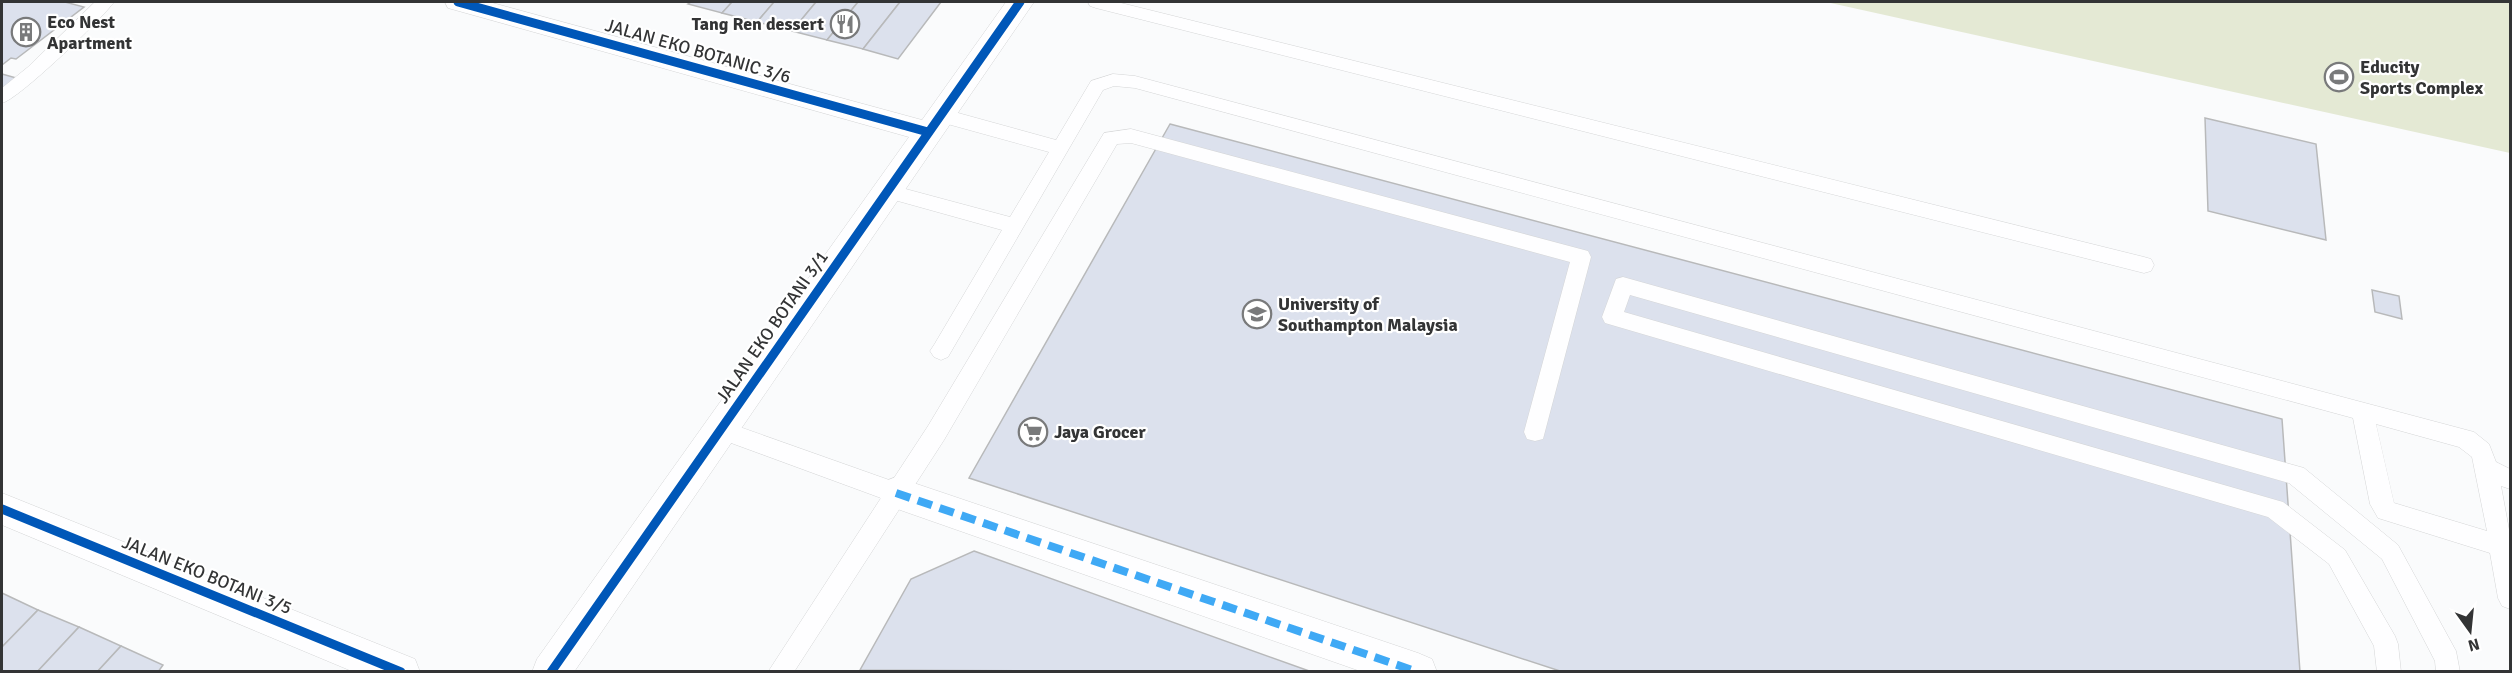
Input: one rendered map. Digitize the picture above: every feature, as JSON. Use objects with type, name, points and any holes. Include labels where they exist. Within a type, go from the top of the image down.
[{"type":"street","name":"JALAN EKO BOTANIC 3/6","points":[[459,2],[934,124]]},
{"type":"street","name":"JALAN EKO BOTANI 3/1","points":[[551,672],[1020,2]]},
{"type":"street","points":[[896,494],[1418,672]]},
{"type":"street","name":"JALAN EKO BOTANI 3/5","points":[[2,509],[401,672]]},
{"type":"lane","points":[[2,97],[34,71],[105,2]]},
{"type":"lane","points":[[1096,2],[2145,265]]},
{"type":"lane","points":[[941,351],[1097,86],[1113,80],[1135,82],[2466,439],[2481,451],[2487,468],[2511,598]]},
{"type":"lane","points":[[934,124],[1059,148]]},
{"type":"lane","points":[[780,672],[942,423],[1111,138],[1131,136],[1581,257],[1535,432]]},
{"type":"lane","points":[[887,191],[1014,226]]},
{"type":"lane","points":[[2389,672],[2386,644],[2337,557],[2275,509],[1612,317],[1623,285],[2296,475],[2390,552],[2447,659],[2448,672]]},
{"type":"lane","points":[[2363,412],[2381,504],[2386,511],[2501,546]]},
{"type":"lane","points":[[720,429],[896,494]]},
{"type":"lane","points":[[2487,468],[2511,479]]},
{"type":"green space","name":"Educity Sports Complex","points":[[1826,2],[2510,2],[2510,153]]},
{"type":"building","name":"Eco Nest Apartment","points":[[2,2],[65,2],[84,7],[16,59],[11,58],[2,65]]},
{"type":"building","points":[[691,2],[732,2],[722,13],[688,4]]},
{"type":"building","points":[[732,2],[774,2],[757,22],[722,13]]},
{"type":"building","points":[[774,2],[816,2],[792,31],[757,22]]},
{"type":"building","points":[[816,2],[858,2],[827,40],[792,31]]},
{"type":"building","points":[[858,2],[900,2],[863,49],[827,40]]},
{"type":"building","points":[[900,2],[941,2],[898,59],[863,49]]},
{"type":"building","name":"Eco Nest Apartment","points":[[2,74],[20,79],[2,94]]},
{"type":"building","points":[[2205,118],[2316,144],[2326,240],[2208,211]]},
{"type":"building","points":[[1170,124],[2282,419],[2300,672],[1563,672],[969,478]]},
{"type":"building","points":[[2372,290],[2399,296],[2402,319],[2375,312]]},
{"type":"building","points":[[974,551],[1312,672],[860,670],[911,579]]},
{"type":"building","points":[[2,593],[38,610],[2,647]]},
{"type":"building","points":[[38,610],[79,627],[37,672],[2,672],[2,647]]},
{"type":"building","points":[[79,627],[121,646],[97,672],[37,672]]},
{"type":"building","points":[[121,646],[163,665],[158,672],[97,672]]},
{"type":"marked path","points":[[896,493],[1418,672]]},
{"type":"cycle path","points":[[458,2],[928,132]]},
{"type":"cycle path","points":[[551,672],[1020,2]]},
{"type":"cycle path","points":[[2,509],[401,672]]},
{"type":"place","name":"Tang Ren dessert","points":[[845,24]]},
{"type":"place","name":"Eco Nest Apartment","points":[[26,32]]},
{"type":"place","name":"Educity Sports Complex","points":[[2339,77]]},
{"type":"place","name":"University of Southampton Malaysia","points":[[1257,314]]},
{"type":"place","name":"Jaya Grocer","points":[[1033,432]]}]
